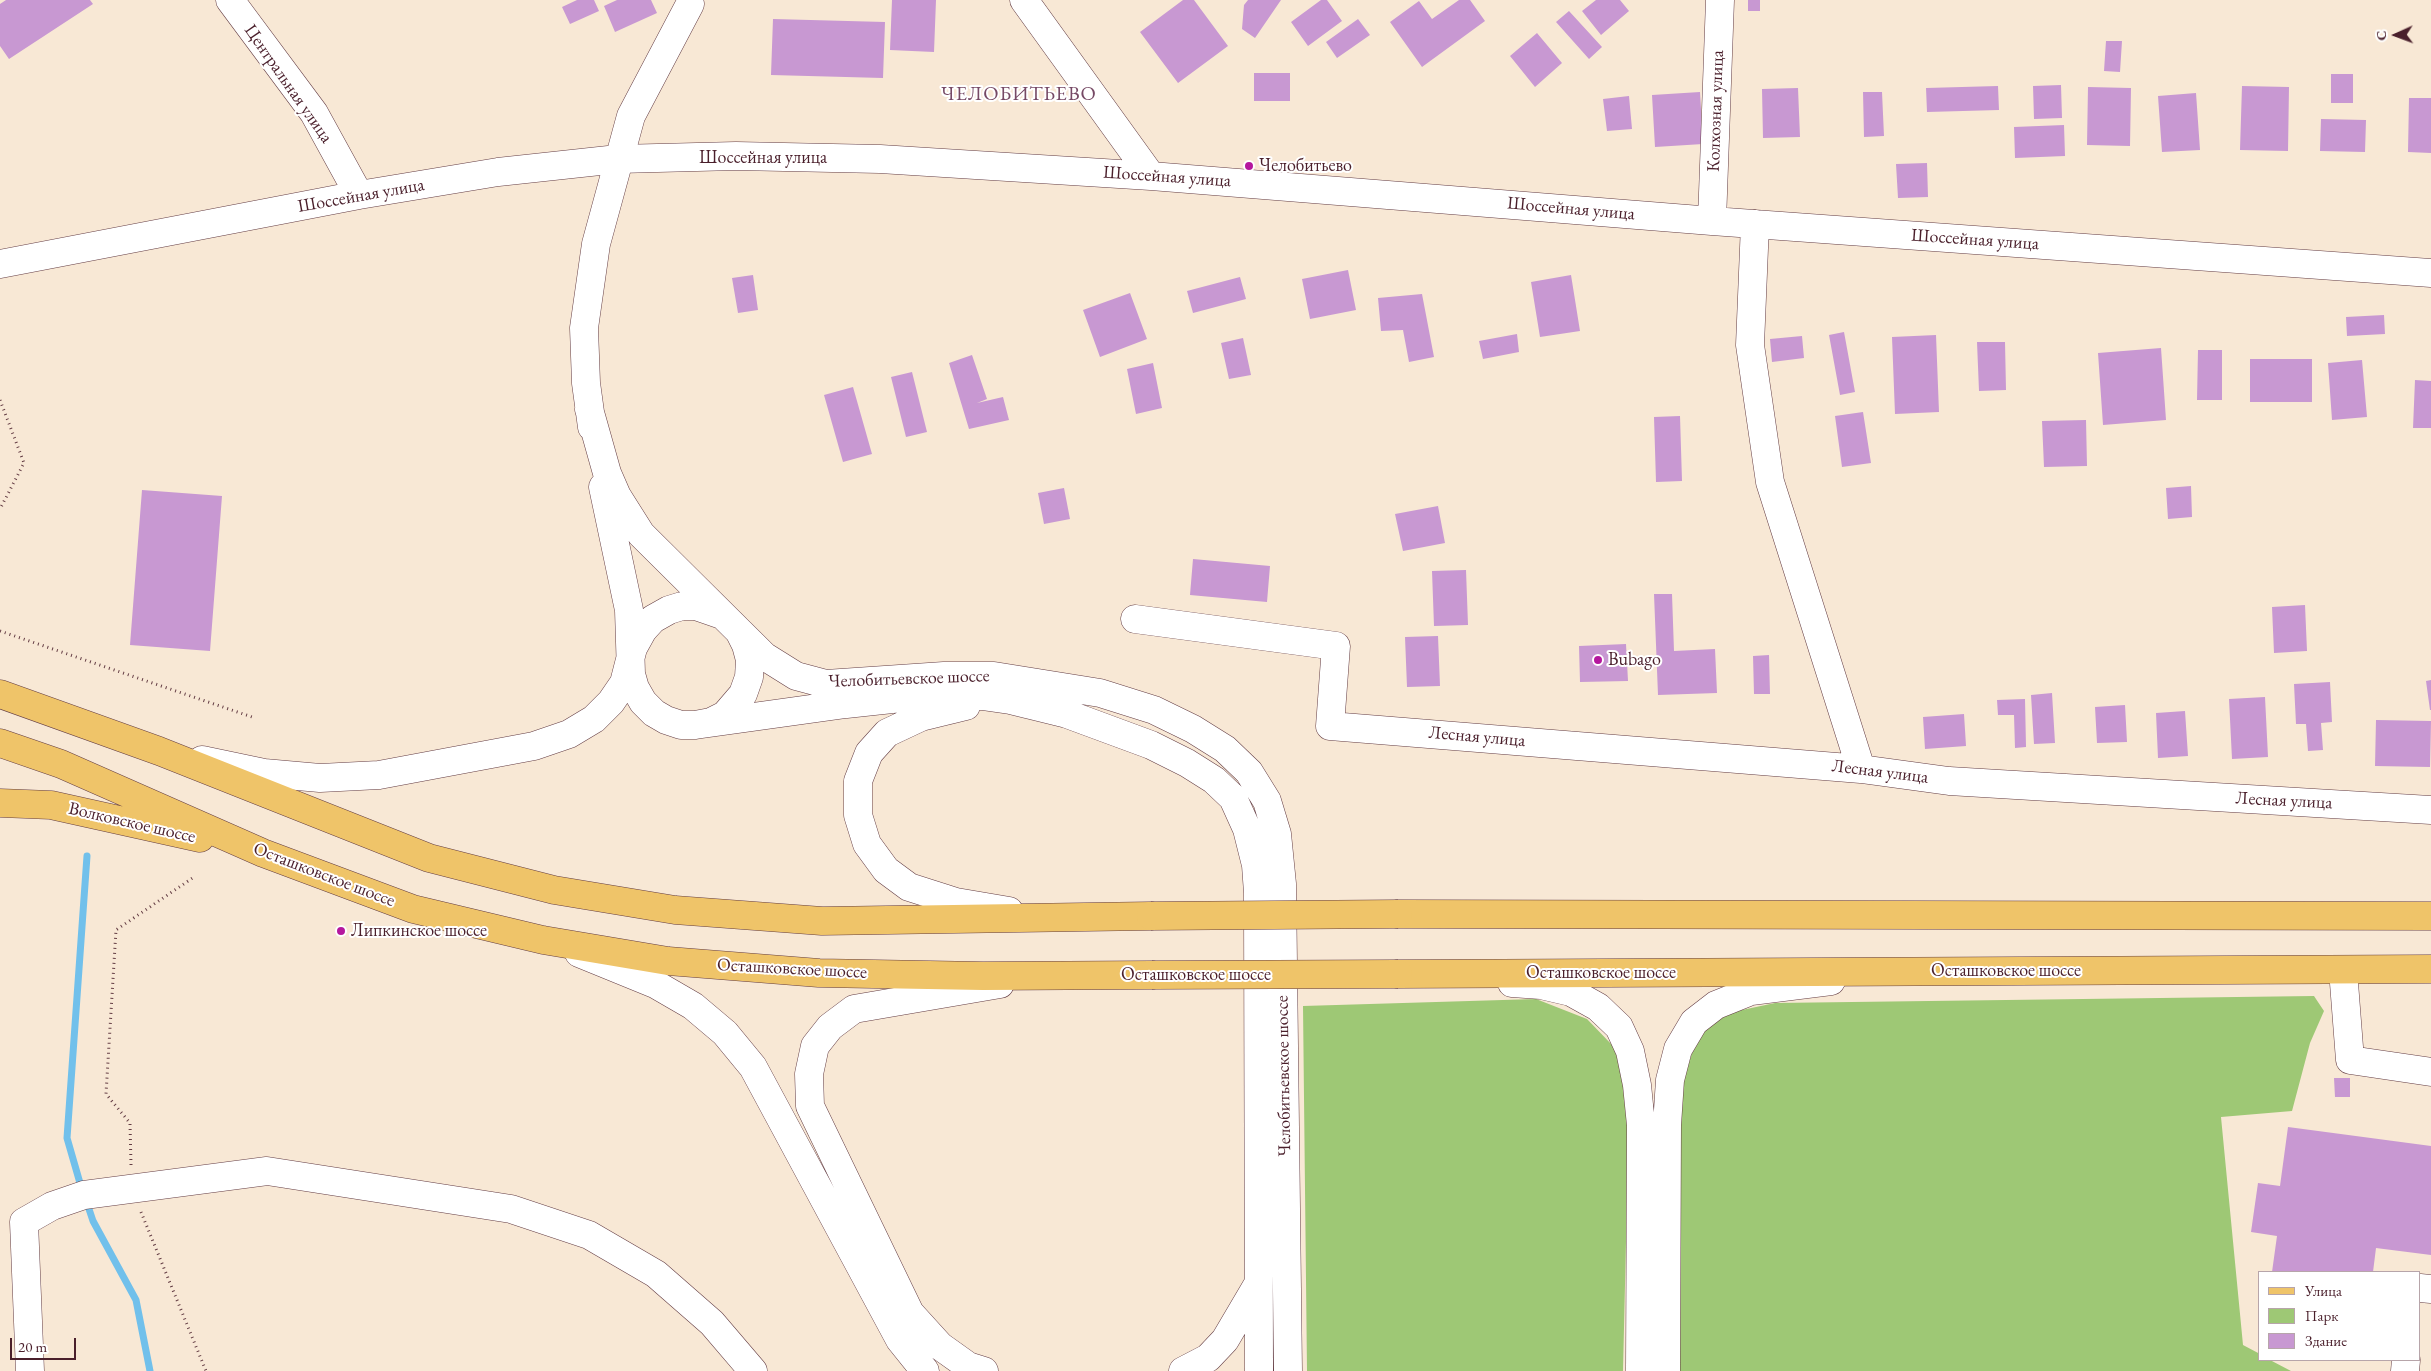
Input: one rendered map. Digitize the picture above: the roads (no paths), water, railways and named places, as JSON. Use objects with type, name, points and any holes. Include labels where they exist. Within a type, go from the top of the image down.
[{"type":"main road","points":[[0,694],[159,752],[428,858],[554,890],[675,910],[822,921],[1398,914],[2431,916]]},
{"type":"main road","name":"Осташковское шоссе","points":[[0,743],[61,764],[263,853],[413,909],[543,940],[668,961],[819,973],[1067,976],[2431,969]]},
{"type":"main road","name":"Волковское шоссе","points":[[0,803],[51,805],[263,853]]},
{"type":"street","name":"Центральная улица","points":[[230,0],[314,114],[359,195]]},
{"type":"street","points":[[1024,0],[1151,176]]},
{"type":"street","name":"Колхозная улица","points":[[1712,221],[1720,0]]},
{"type":"street","name":"Челобитьевское шоссе","points":[[690,4],[631,116],[596,244],[586,303],[583,354],[589,408],[628,610],[631,635],[631,661],[635,688],[643,702],[654,713],[680,725],[695,725],[846,704],[930,695],[982,696],[1010,700],[1068,714],[1151,745],[1187,763],[1214,780],[1232,798],[1247,829],[1256,865],[1258,893],[1259,1371]]},
{"type":"street","name":"Шоссейная улица","points":[[0,264],[359,195],[498,172],[618,159],[736,156],[824,157],[1151,176],[1712,221],[2431,273]]},
{"type":"street","points":[[1755,224],[1750,345],[1770,482],[1861,769]]},
{"type":"street","name":"Челобитьевское шоссе","points":[[589,408],[607,474],[629,516],[658,552],[764,656],[796,676],[826,684],[944,676],[994,676],[1100,692],[1154,710],[1193,729],[1225,748],[1249,772],[1267,801],[1277,834],[1282,884],[1288,1371]]},
{"type":"street","name":"Челобитьевское шоссе","points":[[631,661],[633,648],[642,630],[653,619],[669,610],[696,606],[713,610],[732,623],[746,644],[750,660],[749,677],[743,694],[725,715],[711,722],[695,725]]},
{"type":"street","name":"Лесная улица","points":[[1135,619],[1336,646],[1330,726],[1861,769],[1949,781],[2431,810]]},
{"type":"street","points":[[159,752],[264,773],[320,778],[379,775],[525,748],[569,734],[594,719],[612,702],[624,683],[631,661]]},
{"type":"street","points":[[1068,714],[1033,707],[979,704],[948,709],[921,717],[887,733],[870,753],[858,781],[858,815],[867,844],[886,870],[909,887],[956,902],[1001,910],[1075,917]]},
{"type":"street","points":[[543,940],[597,959],[655,984],[693,1006],[724,1033],[753,1067],[900,1340],[925,1371]]},
{"type":"street","points":[[2343,970],[2350,1060],[2431,1072]]},
{"type":"street","points":[[1666,1371],[1668,1126],[1670,1080],[1678,1049],[1694,1022],[1716,1004],[1751,992],[1901,972]]},
{"type":"street","points":[[1398,974],[1541,985],[1571,992],[1598,1007],[1619,1027],[1630,1051],[1637,1085],[1641,1125],[1640,1371]]},
{"type":"street","points":[[984,1371],[968,1366],[940,1346],[910,1313],[810,1106],[809,1074],[816,1046],[820,1040],[830,1026],[854,1009],[982,986],[1067,976]]},
{"type":"street","points":[[30,1371],[24,1222],[52,1206],[84,1195],[267,1171],[511,1209],[589,1235],[656,1274],[712,1323],[753,1371]]},
{"type":"street","points":[[1183,1371],[1208,1358],[1225,1340],[1258,1284]]},
{"type":"waterway","points":[[82,1190],[67,1138],[87,856]]},
{"type":"waterway","points":[[86,1200],[93,1221],[136,1300],[150,1371]]},
{"type":"place","name":"Челобитьево","points":[[1249,166]]},
{"type":"place","name":"Bubago","points":[[1598,660]]},
{"type":"place","name":"Липкинское шоссе","points":[[341,931]]},
{"type":"district","name":"ЧЕЛОБИТЬЕВО","points":[[1019,95]]}]
